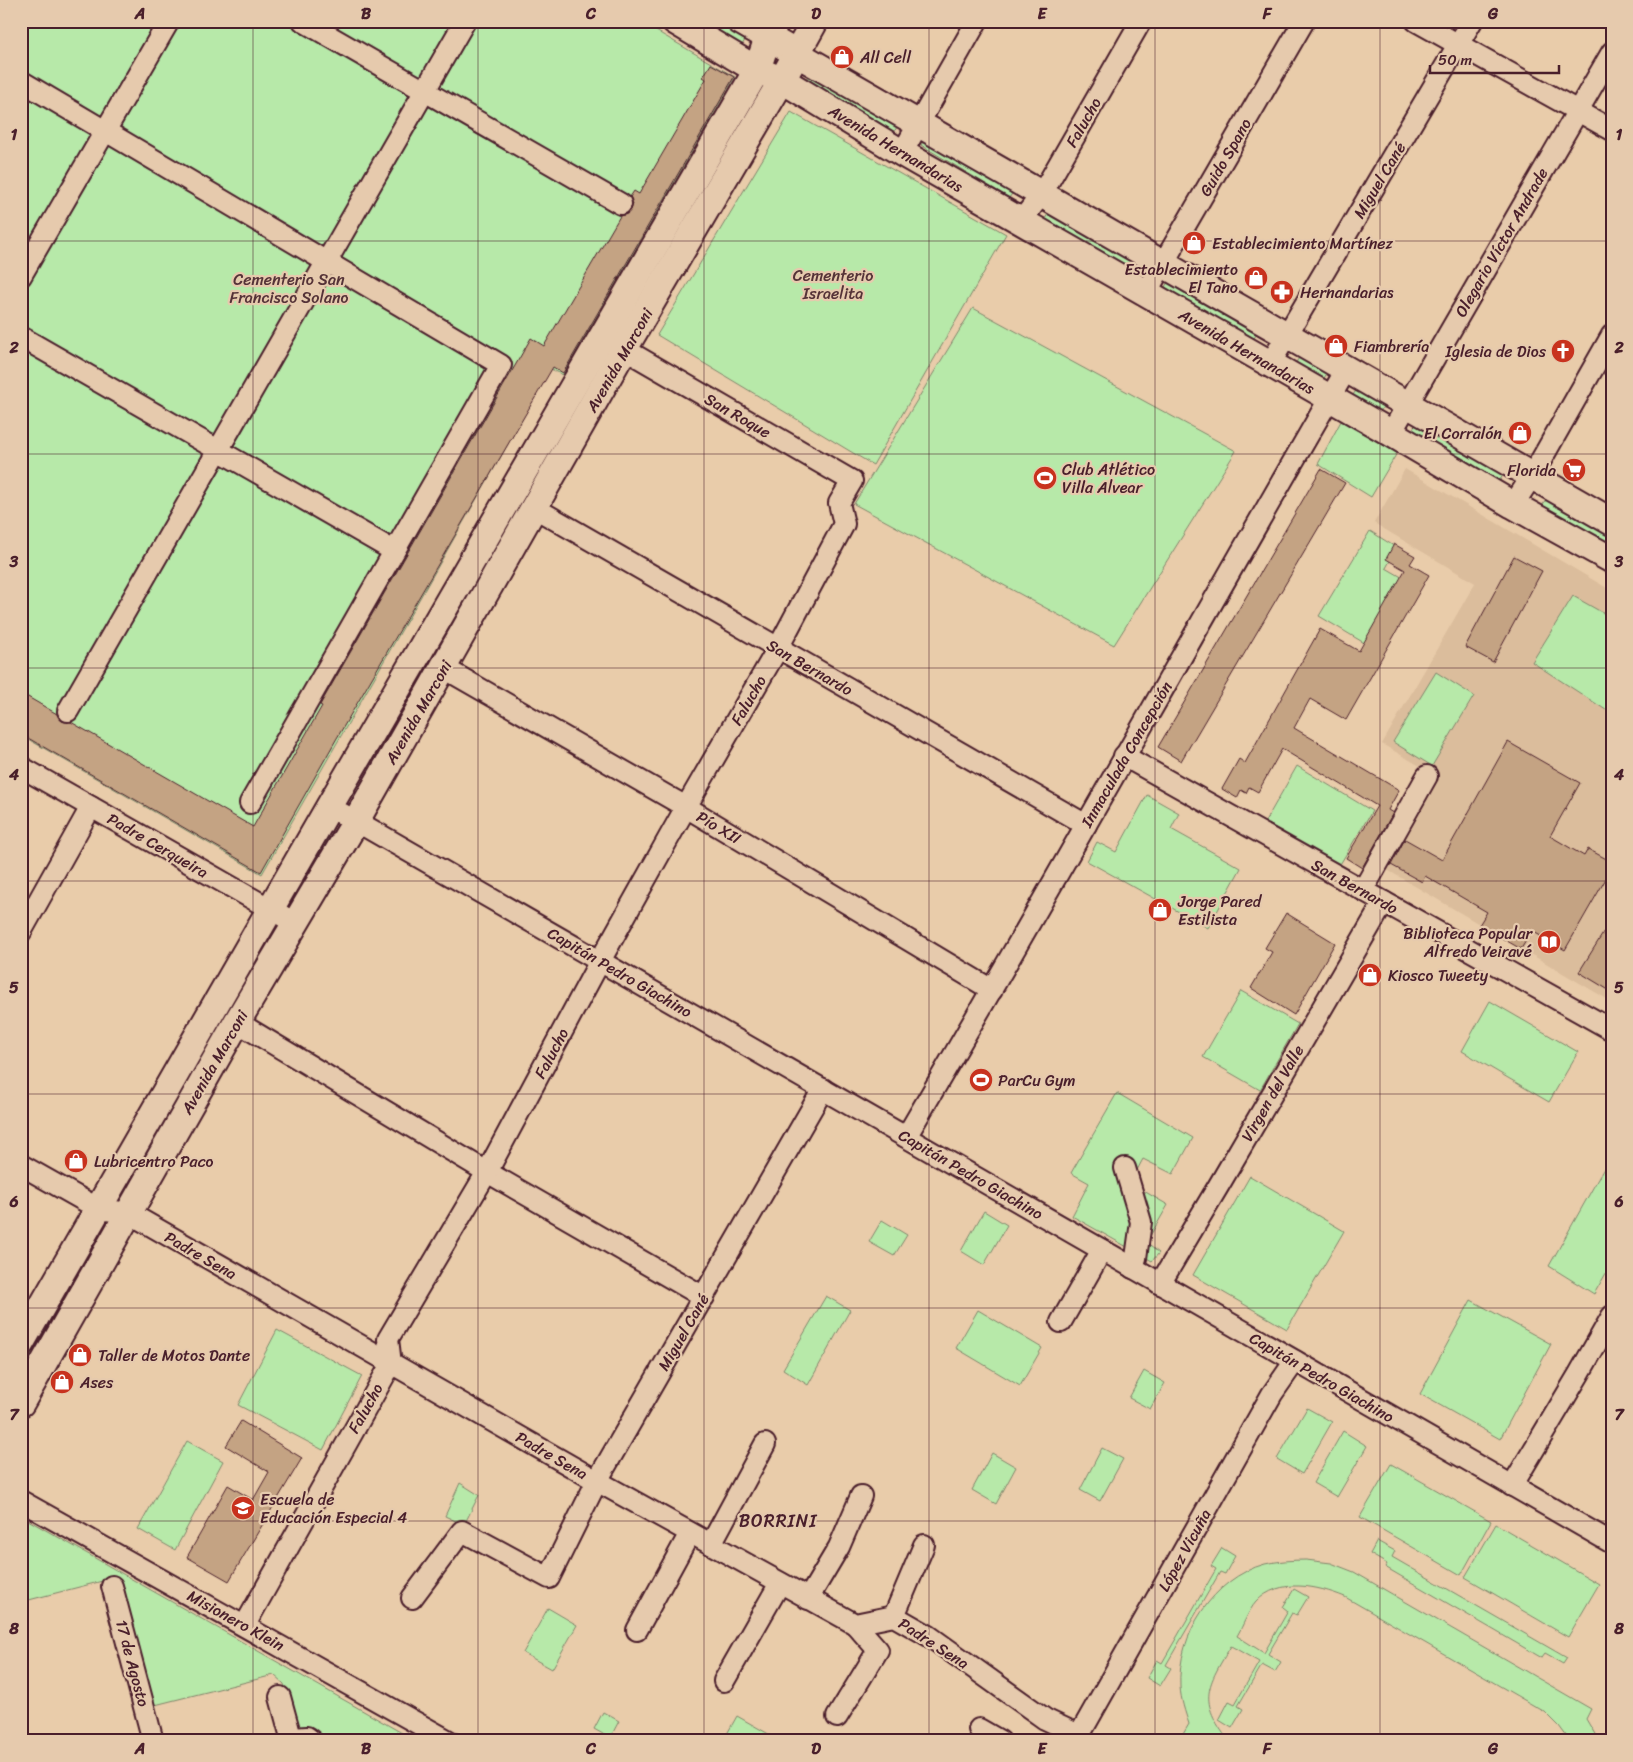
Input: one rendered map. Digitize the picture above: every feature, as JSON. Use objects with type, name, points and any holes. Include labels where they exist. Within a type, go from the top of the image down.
[{"type":"main road","name":"Avenida Hernandarias","points":[[675,21],[757,70],[782,80],[902,153],[1513,505],[1612,560]]},
{"type":"main road","name":"Avenida Hernandarias","points":[[740,21],[772,29],[796,54],[1612,522]]},
{"type":"main road","name":"Avenida Marconi","points":[[21,1403],[236,1022],[356,821],[624,350],[815,21]]},
{"type":"main road","name":"Avenida Marconi","points":[[21,1343],[270,909],[757,70],[772,29]]},
{"type":"street","points":[[21,276],[169,21]]},
{"type":"street","points":[[303,21],[621,204]]},
{"type":"street","points":[[68,711],[465,21]]},
{"type":"street","points":[[902,153],[977,21]]},
{"type":"street","name":"Falucho","points":[[1021,221],[1041,195],[1141,21]]},
{"type":"street","name":"Guido Spano","points":[[1146,293],[1304,21]]},
{"type":"street","points":[[1416,21],[1612,130]]},
{"type":"street","name":"Miguel Cané","points":[[1270,364],[1472,21]]},
{"type":"street","name":"Olegario Víctor Andrade","points":[[1391,433],[1612,52]]},
{"type":"street","points":[[21,81],[501,365],[250,803]]},
{"type":"street","points":[[1513,505],[1532,476],[1612,335]]},
{"type":"street","points":[[21,337],[394,551]]},
{"type":"street","name":"San Roque","points":[[624,350],[852,481]]},
{"type":"street","name":"Inmaculada Concepción","points":[[906,1137],[1346,370]]},
{"type":"street","name":"Falucho","points":[[245,1625],[390,1364],[388,1339],[487,1172],[600,961],[778,648],[844,524],[839,503],[852,481]]},
{"type":"street","name":"San Bernardo","points":[[535,508],[1086,825]]},
{"type":"street","name":"Pío XII","points":[[444,668],[686,807],[992,990]]},
{"type":"street","name":"San Bernardo","points":[[1124,756],[1612,1030]]},
{"type":"street","name":"Padre Cerqueira","points":[[21,767],[295,923]]},
{"type":"street","points":[[1363,890],[1427,776]]},
{"type":"street","points":[[21,932],[91,807]]},
{"type":"street","name":"Capitán Pedro Giachino","points":[[329,807],[1612,1544]]},
{"type":"street","name":"Virgen del Valle","points":[[1160,1284],[1220,1185],[1384,902]]},
{"type":"street","points":[[236,1022],[487,1172],[704,1297]]},
{"type":"street","name":"Miguel Cané","points":[[412,1598],[462,1531],[549,1578],[597,1481],[823,1090]]},
{"type":"street","name":"Padre Sena","points":[[21,1166],[99,1209],[129,1213],[390,1364],[855,1624],[894,1616],[929,1636],[1045,1719],[1078,1738]]},
{"type":"street","points":[[1125,1168],[1142,1222],[1133,1268]]},
{"type":"street","points":[[1062,1322],[1102,1250]]},
{"type":"street","points":[[1512,1486],[1612,1316]]},
{"type":"street","name":"López Vicuña","points":[[1078,1738],[1272,1394],[1295,1361]]},
{"type":"street","points":[[711,1544],[765,1444]]},
{"type":"street","points":[[808,1599],[839,1547],[861,1496]]},
{"type":"street","name":"Misionero Klein","points":[[21,1501],[449,1741]]},
{"type":"street","points":[[637,1630],[690,1533]]},
{"type":"street","points":[[894,1616],[924,1545]]},
{"type":"street","points":[[724,1681],[780,1583]]},
{"type":"street","name":"17 de Agosto","points":[[112,1586],[153,1741]]},
{"type":"street","points":[[837,1717],[878,1650],[855,1624]]},
{"type":"street","points":[[280,1697],[291,1740],[307,1738],[312,1741]]},
{"type":"street","points":[[979,1729],[1000,1741]]},
{"type":"shaded area","points":[[1405,469],[1612,591],[1612,1002],[1379,865],[1432,773],[1382,744],[1475,583],[1374,523]]},
{"type":"green space","name":"Cementerio San Francisco Solano","points":[[21,21],[639,21],[735,77],[563,375],[551,369],[262,874],[21,735]]},
{"type":"green space","points":[[687,21],[725,21],[748,35],[738,52]]},
{"type":"green space","points":[[809,75],[897,127],[894,132],[805,80]]},
{"type":"green space","name":"Cementerio Israelita","points":[[791,112],[1006,234],[873,465],[657,335]]},
{"type":"green space","points":[[927,135],[1016,188],[1009,198],[921,145]]},
{"type":"green space","points":[[1051,209],[1139,262],[1133,272],[1045,219]]},
{"type":"green space","points":[[1171,277],[1259,330],[1253,340],[1165,287]]},
{"type":"green space","name":"Club Atlético Villa Alvear","points":[[973,308],[1236,451],[1114,645],[854,504]]},
{"type":"green space","points":[[1300,356],[1327,373],[1322,382],[1294,366]]},
{"type":"green space","points":[[1357,389],[1384,405],[1378,415],[1351,398]]},
{"type":"green space","points":[[1341,421],[1397,453],[1371,497],[1318,464]]},
{"type":"green space","points":[[1416,423],[1504,473],[1499,482],[1411,433]]},
{"type":"green space","points":[[1547,498],[1612,535],[1612,548],[1541,508]]},
{"type":"green space","points":[[1370,531],[1397,548],[1386,568],[1405,579],[1366,644],[1319,616]]},
{"type":"green space","points":[[1573,596],[1612,618],[1612,714],[1532,662]]},
{"type":"green space","points":[[1436,672],[1474,696],[1432,766],[1393,742]]},
{"type":"green space","points":[[1297,766],[1372,811],[1339,866],[1265,822]]},
{"type":"green space","points":[[1147,795],[1179,813],[1171,829],[1241,868],[1208,928],[1087,861],[1097,842],[1116,852]]},
{"type":"green space","points":[[321,833],[329,838],[300,894],[291,888]]},
{"type":"green space","points":[[263,942],[272,947],[128,1195],[120,1190]]},
{"type":"green space","points":[[1241,991],[1298,1024],[1260,1090],[1203,1057]]},
{"type":"green space","points":[[1490,1001],[1578,1052],[1549,1102],[1462,1051]]},
{"type":"green space","points":[[1117,1093],[1193,1138],[1173,1174],[1143,1159],[1130,1183],[1168,1205],[1146,1243],[1159,1253],[1152,1261],[1072,1216],[1089,1183],[1071,1173]]},
{"type":"green space","points":[[1612,1154],[1612,1263],[1594,1294],[1549,1266]]},
{"type":"green space","points":[[1250,1176],[1344,1231],[1287,1329],[1193,1275]]},
{"type":"green space","points":[[984,1211],[1007,1225],[984,1265],[961,1251]]},
{"type":"green space","points":[[882,1220],[907,1235],[894,1256],[869,1242]]},
{"type":"green space","points":[[96,1233],[105,1238],[21,1386],[21,1365]]},
{"type":"green space","points":[[826,1296],[850,1310],[808,1385],[783,1369]]},
{"type":"green space","points":[[1471,1300],[1551,1344],[1500,1439],[1420,1394]]},
{"type":"green space","points":[[978,1310],[1042,1348],[1020,1386],[956,1348]]},
{"type":"green space","points":[[277,1330],[362,1376],[323,1450],[238,1405]]},
{"type":"green space","points":[[1144,1371],[1165,1383],[1150,1409],[1129,1398]]},
{"type":"green space","points":[[1307,1408],[1332,1422],[1302,1474],[1277,1459]]},
{"type":"green space","points":[[1343,1431],[1367,1446],[1337,1497],[1313,1483]]},
{"type":"green space","points":[[187,1441],[223,1461],[175,1550],[138,1529]]},
{"type":"green space","points":[[1102,1448],[1123,1459],[1100,1501],[1080,1490]]},
{"type":"green space","points":[[992,1453],[1016,1467],[996,1504],[972,1490]]},
{"type":"green space","points":[[1391,1464],[1491,1521],[1461,1575],[1360,1517]]},
{"type":"green space","points":[[460,1483],[479,1495],[464,1525],[445,1516]]},
{"type":"green space","points":[[21,1516],[416,1741],[299,1741],[284,1684],[274,1675],[151,1706],[118,1577],[21,1602]]},
{"type":"green space","points":[[1496,1524],[1599,1584],[1568,1637],[1465,1577]]},
{"type":"green space","points":[[1377,1541],[1395,1551],[1392,1557],[1567,1658],[1563,1664],[1545,1654],[1542,1658],[1385,1567],[1387,1564],[1370,1554]]},
{"type":"green space","points":[[1222,1548],[1235,1556],[1225,1574],[1220,1572],[1166,1665],[1171,1668],[1160,1686],[1147,1678],[1157,1660],[1162,1663],[1216,1569],[1211,1566]]},
{"type":"green space","points":[[1306,1560],[1331,1563],[1354,1572],[1591,1709],[1586,1719],[1599,1741],[1570,1741],[1545,1712],[1345,1597],[1311,1587],[1299,1586],[1276,1589],[1265,1594],[1253,1606],[1237,1636],[1264,1653],[1288,1611],[1283,1607],[1294,1589],[1308,1597],[1297,1615],[1292,1613],[1268,1654],[1281,1662],[1275,1672],[1262,1665],[1238,1706],[1243,1709],[1232,1728],[1219,1720],[1229,1701],[1235,1704],[1259,1662],[1231,1646],[1211,1683],[1209,1703],[1212,1714],[1229,1741],[1179,1741],[1189,1724],[1183,1706],[1180,1687],[1181,1667],[1192,1629],[1202,1611],[1214,1595],[1246,1571],[1270,1563]]},
{"type":"green space","points":[[548,1608],[577,1625],[552,1669],[523,1653]]},
{"type":"green space","points":[[603,1712],[619,1721],[610,1738],[594,1729]]},
{"type":"green space","points":[[737,1716],[781,1741],[723,1741]]},
{"type":"building","points":[[711,64],[734,77],[563,373],[553,367],[261,872],[21,734],[21,693],[57,714],[62,721],[71,722],[253,827],[322,706],[320,705],[531,338],[544,346],[620,216],[631,210],[633,204],[630,197],[634,191],[639,194],[706,79],[703,77]]},
{"type":"building","points":[[1321,469],[1345,483],[1181,761],[1158,747]]},
{"type":"building","points":[[1394,544],[1415,556],[1410,564],[1429,575],[1346,720],[1310,699],[1294,728],[1399,790],[1388,810],[1393,813],[1362,868],[1346,858],[1377,806],[1282,749],[1258,792],[1249,787],[1246,793],[1241,790],[1237,798],[1222,789],[1239,759],[1245,763],[1320,629],[1359,651],[1405,570],[1386,559]]},
{"type":"building","points":[[1514,556],[1542,571],[1493,662],[1465,647]]},
{"type":"building","points":[[1508,742],[1580,783],[1550,836],[1584,856],[1588,849],[1612,862],[1612,868],[1565,950],[1532,931],[1521,949],[1479,925],[1487,912],[1425,876],[1422,882],[1391,865],[1405,839],[1442,860]]},
{"type":"building","points":[[1286,913],[1335,943],[1294,1015],[1251,988],[1272,952],[1265,948]]},
{"type":"building","points":[[1612,919],[1612,992],[1579,972]]},
{"type":"building","name":"Escuela de Educación Especial 4","points":[[241,1421],[302,1458],[229,1581],[187,1557],[228,1485],[253,1500],[269,1472],[226,1446]]},
{"type":"place","name":"All Cell","points":[[842,57]]},
{"type":"place","name":"Establecimiento Martínez","points":[[1194,243]]},
{"type":"place","name":"Establecimiento El Tano","points":[[1256,278]]},
{"type":"place","name":"Hernandarias","points":[[1282,292]]},
{"type":"place","name":"Fiambrería","points":[[1336,346]]},
{"type":"place","name":"Iglesia de Dios","points":[[1563,351]]},
{"type":"place","name":"El Corralón","points":[[1520,433]]},
{"type":"place","name":"Florida","points":[[1574,470]]},
{"type":"place","name":"Club Atlético Villa Alvear","points":[[1045,478]]},
{"type":"place","name":"Jorge Pared Estilista","points":[[1160,910]]},
{"type":"place","name":"Biblioteca Popular Alfredo Veiravé","points":[[1549,942]]},
{"type":"place","name":"Kiosco Tweety","points":[[1370,975]]},
{"type":"place","name":"ParCu Gym","points":[[981,1080]]},
{"type":"place","name":"Lubricentro Paco","points":[[76,1161]]},
{"type":"place","name":"Taller de Motos Dante","points":[[80,1355]]},
{"type":"place","name":"Ases","points":[[62,1382]]},
{"type":"place","name":"Escuela de Educación Especial 4","points":[[243,1508]]},
{"type":"district","name":"BORRINI","points":[[778,1521]]}]
